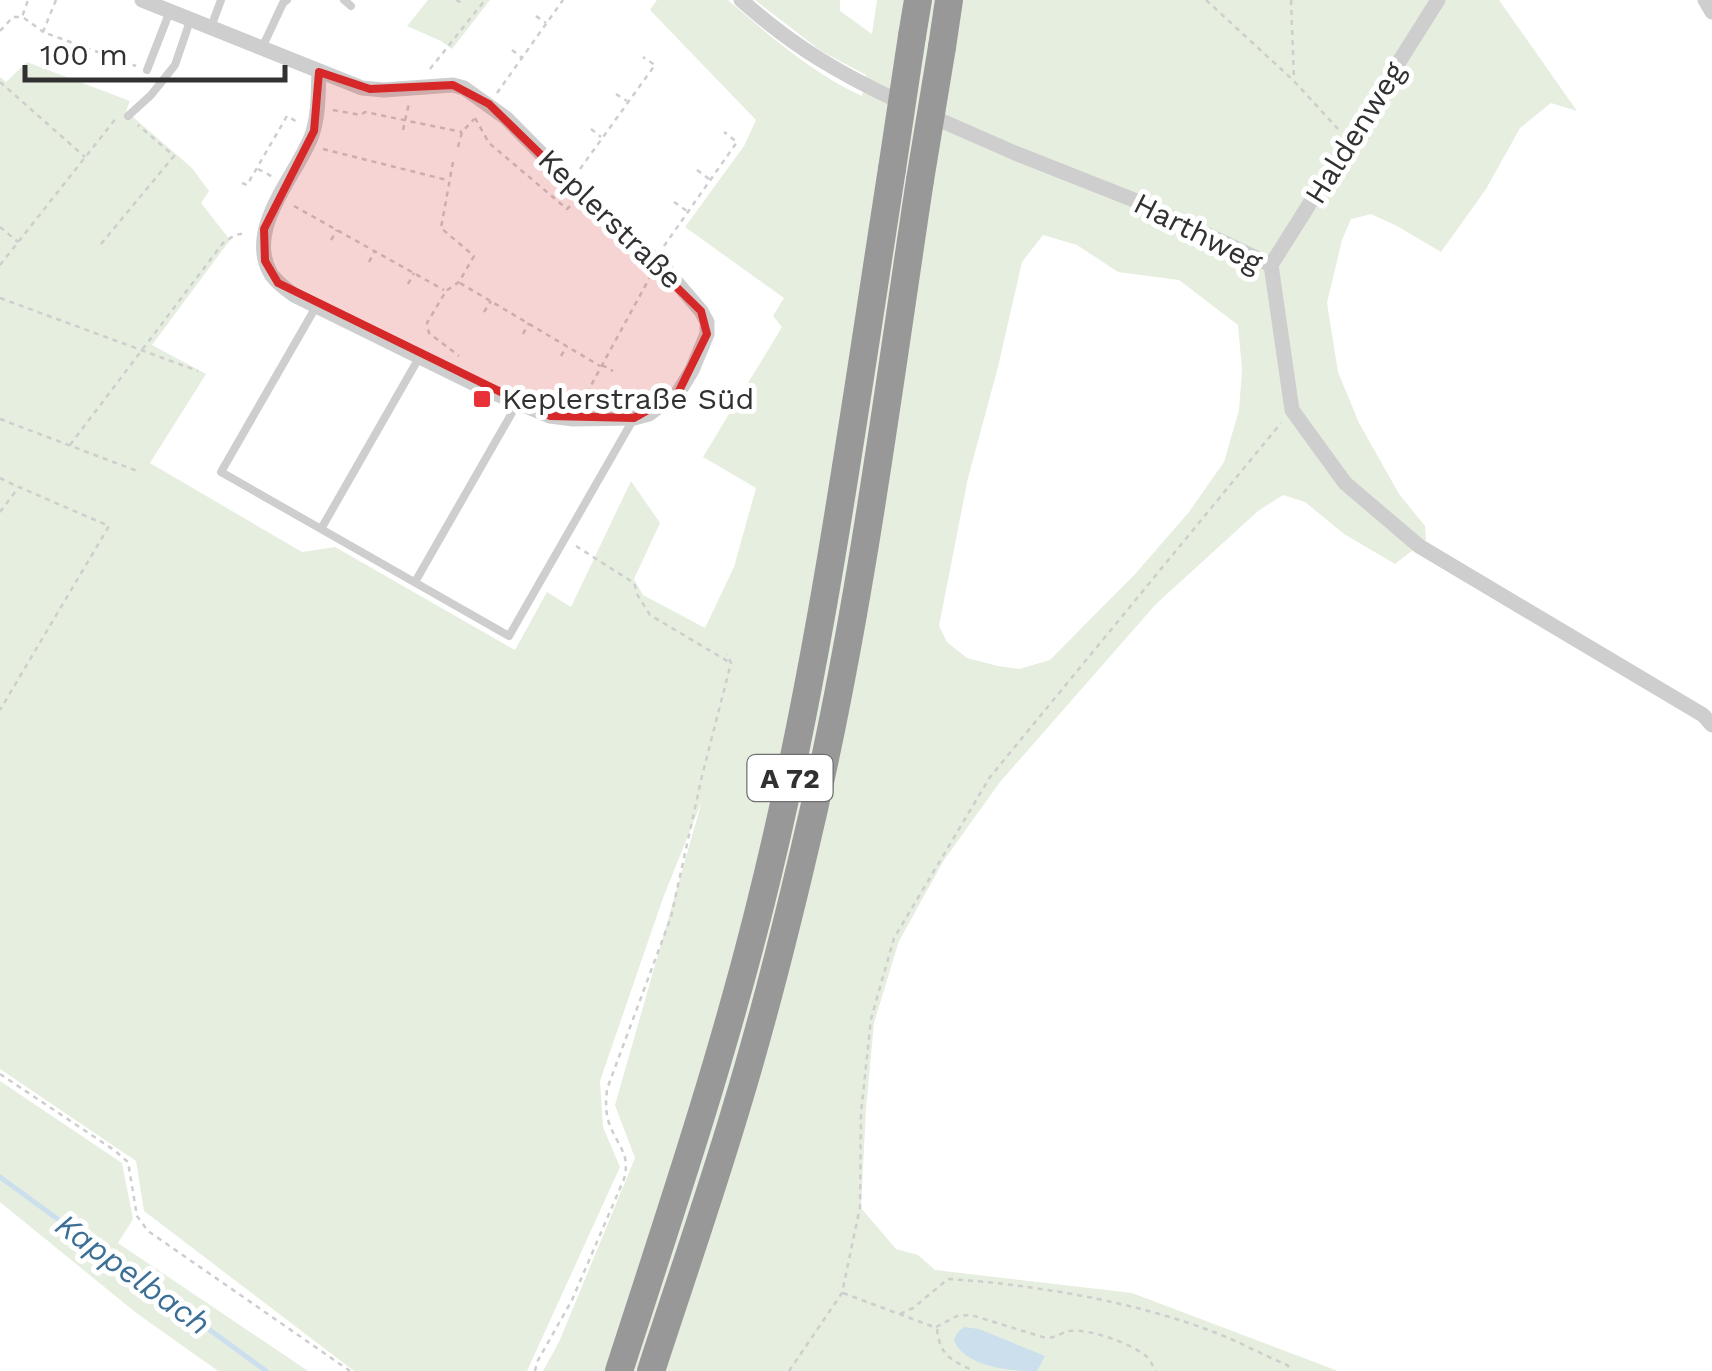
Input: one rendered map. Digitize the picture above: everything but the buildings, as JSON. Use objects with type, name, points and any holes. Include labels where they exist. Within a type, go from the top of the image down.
[{"type":"highway","name":"A 72","points":[[619,1371],[708,1094],[789,784],[839,506],[918,0]]},
{"type":"highway","name":"A 72","points":[[651,1371],[735,1114],[814,809],[859,574],[949,0]]},
{"type":"street","name":"Harthweg","points":[[740,0],[812,57],[872,90],[1134,200],[1271,266],[1292,410],[1345,483],[1419,546],[1703,714],[1712,725]]},
{"type":"street","name":"Haldenweg","points":[[1271,266],[1438,0]]},
{"type":"street","points":[[1705,0],[1712,12]]},
{"type":"street","points":[[149,1],[319,72],[370,89],[453,86],[484,100]]},
{"type":"street","points":[[264,229],[311,138],[318,108],[319,72]]},
{"type":"street","name":"Keplerstraße","points":[[264,229],[264,251],[271,273],[294,295],[517,404],[550,416],[573,419],[634,418],[649,414],[678,393],[692,370],[707,334],[701,310],[656,261],[484,100]]},
{"type":"lane","points":[[212,27],[221,0]]},
{"type":"lane","points":[[262,48],[287,0]]},
{"type":"lane","points":[[147,70],[170,10]]},
{"type":"lane","points":[[128,116],[175,66],[190,18]]},
{"type":"lane","points":[[317,305],[221,472],[509,636],[634,418]]},
{"type":"lane","points":[[321,529],[420,356]]},
{"type":"lane","points":[[415,582],[517,404]]},
{"type":"path","points":[[22,17],[28,0]]},
{"type":"path","points":[[43,32],[56,0]]},
{"type":"path","points":[[456,0],[464,4]]},
{"type":"path","points":[[418,86],[485,0]]},
{"type":"path","points":[[458,147],[462,132],[484,100],[522,58],[562,0]]},
{"type":"path","points":[[1206,0],[1294,81],[1349,142]]},
{"type":"path","points":[[1291,0],[1294,81]]},
{"type":"path","points":[[7,10],[12,17]]},
{"type":"path","points":[[536,16],[546,23]]},
{"type":"path","points":[[12,17],[22,17],[43,32],[71,39],[147,70]]},
{"type":"path","points":[[0,32],[12,17]]},
{"type":"path","points":[[512,50],[522,58]]},
{"type":"path","points":[[563,214],[602,138],[654,66],[643,57]]},
{"type":"path","points":[[0,82],[84,157]]},
{"type":"path","points":[[616,94],[628,102]]},
{"type":"path","points":[[318,108],[361,118],[365,112],[462,132]]},
{"type":"path","points":[[0,265],[120,112],[174,156],[101,244]]},
{"type":"path","points":[[242,182],[247,185],[284,114],[311,138],[448,181]]},
{"type":"path","points":[[475,118],[489,143],[567,209]]},
{"type":"path","points":[[403,130],[405,120]]},
{"type":"path","points":[[441,138],[443,128]]},
{"type":"path","points":[[590,129],[602,138]]},
{"type":"path","points":[[573,419],[656,261],[738,142],[724,132]]},
{"type":"path","points":[[483,151],[489,143]]},
{"type":"path","points":[[453,162],[441,228],[474,256],[427,323],[429,333],[468,364],[462,377]]},
{"type":"path","points":[[512,173],[516,167]]},
{"type":"path","points":[[697,170],[710,180]]},
{"type":"path","points":[[537,194],[542,188]]},
{"type":"path","points":[[280,198],[446,291]]},
{"type":"path","points":[[674,202],[688,212]]},
{"type":"path","points":[[0,227],[19,243]]},
{"type":"path","points":[[70,445],[223,243],[235,235],[264,229]]},
{"type":"path","points":[[332,240],[337,230]]},
{"type":"path","points":[[369,262],[375,251]]},
{"type":"path","points":[[408,284],[414,273]]},
{"type":"path","points":[[459,282],[613,371]]},
{"type":"path","points":[[0,298],[198,371]]},
{"type":"path","points":[[484,312],[490,301]]},
{"type":"path","points":[[635,304],[644,309]]},
{"type":"path","points":[[523,334],[529,323]]},
{"type":"path","points":[[618,334],[628,340]]},
{"type":"path","points":[[561,356],[567,346]]},
{"type":"path","points":[[789,1371],[842,1293],[860,1206],[862,1113],[871,1019],[894,938],[990,777],[1292,410]]},
{"type":"path","points":[[0,419],[138,471]]},
{"type":"path","points":[[0,478],[109,526],[0,710]]},
{"type":"path","points":[[0,512],[19,487]]},
{"type":"path","points":[[565,539],[634,583],[650,615],[730,663]]},
{"type":"path","points":[[535,1371],[572,1300],[628,1165],[610,1124],[607,1089],[670,917],[730,663],[727,654]]},
{"type":"path","points":[[0,1074],[128,1162],[137,1216],[148,1230],[350,1371]]},
{"type":"path","points":[[900,1314],[948,1279],[983,1282],[1101,1300],[1214,1332],[1287,1365],[1292,1371]]},
{"type":"path","points":[[842,1293],[936,1327],[957,1316],[971,1315],[1046,1338],[1069,1331],[1090,1332],[1137,1350],[1150,1359],[1156,1371]]},
{"type":"path","points":[[936,1327],[938,1343],[949,1360],[974,1371]]},
{"type":"highlighted area","points":[[319,72],[370,89],[453,85],[489,104],[701,311],[707,334],[678,393],[634,418],[550,416],[278,283],[265,261],[264,229],[314,131]]},
{"type":"green space","points":[[428,0],[490,0],[452,49],[407,26]]},
{"type":"green space","points":[[657,0],[728,0],[809,65],[862,96],[866,75],[821,51],[755,0],[840,0],[840,11],[872,34],[877,0],[1499,0],[1577,111],[1551,103],[1520,128],[1486,189],[1441,252],[1371,214],[1351,219],[1342,240],[1327,303],[1338,372],[1359,423],[1399,494],[1425,526],[1426,540],[1395,564],[1344,534],[1305,502],[1283,495],[1258,511],[1156,604],[1000,782],[944,860],[899,941],[874,1023],[861,1208],[896,1249],[918,1255],[935,1270],[1132,1293],[1338,1371],[543,1371],[559,1342],[635,1158],[615,1105],[702,801],[663,898],[600,1081],[603,1127],[620,1167],[527,1371],[354,1371],[144,1211],[136,1161],[0,1069],[0,77],[6,82],[27,62],[130,101],[126,111],[192,168],[209,191],[201,203],[230,240],[152,345],[206,374],[150,463],[302,552],[335,547],[515,650],[547,592],[571,607],[631,481],[660,523],[634,579],[643,595],[705,628],[734,567],[756,488],[703,457],[782,327],[773,316],[784,298],[685,227],[744,146],[756,120],[650,10]],"holes":[[[1043,235],[1077,245],[1118,272],[1179,280],[1238,325],[1242,370],[1239,410],[1224,462],[1189,512],[1136,573],[1050,660],[1019,669],[998,666],[967,658],[947,642],[939,626],[968,478],[1022,262]]]},
{"type":"green space","points":[[0,1081],[122,1163],[133,1219],[118,1243],[308,1371],[218,1371],[135,1312],[0,1202]]},
{"type":"water","points":[[964,1327],[979,1329],[1045,1356],[1037,1371],[1003,1369],[979,1362],[960,1350],[954,1341]]},
{"type":"waterway","name":"Kappelbach","points":[[0,1177],[266,1371]]},
{"type":"place","name":"Keplerstraße Süd","points":[[482,399]]}]
